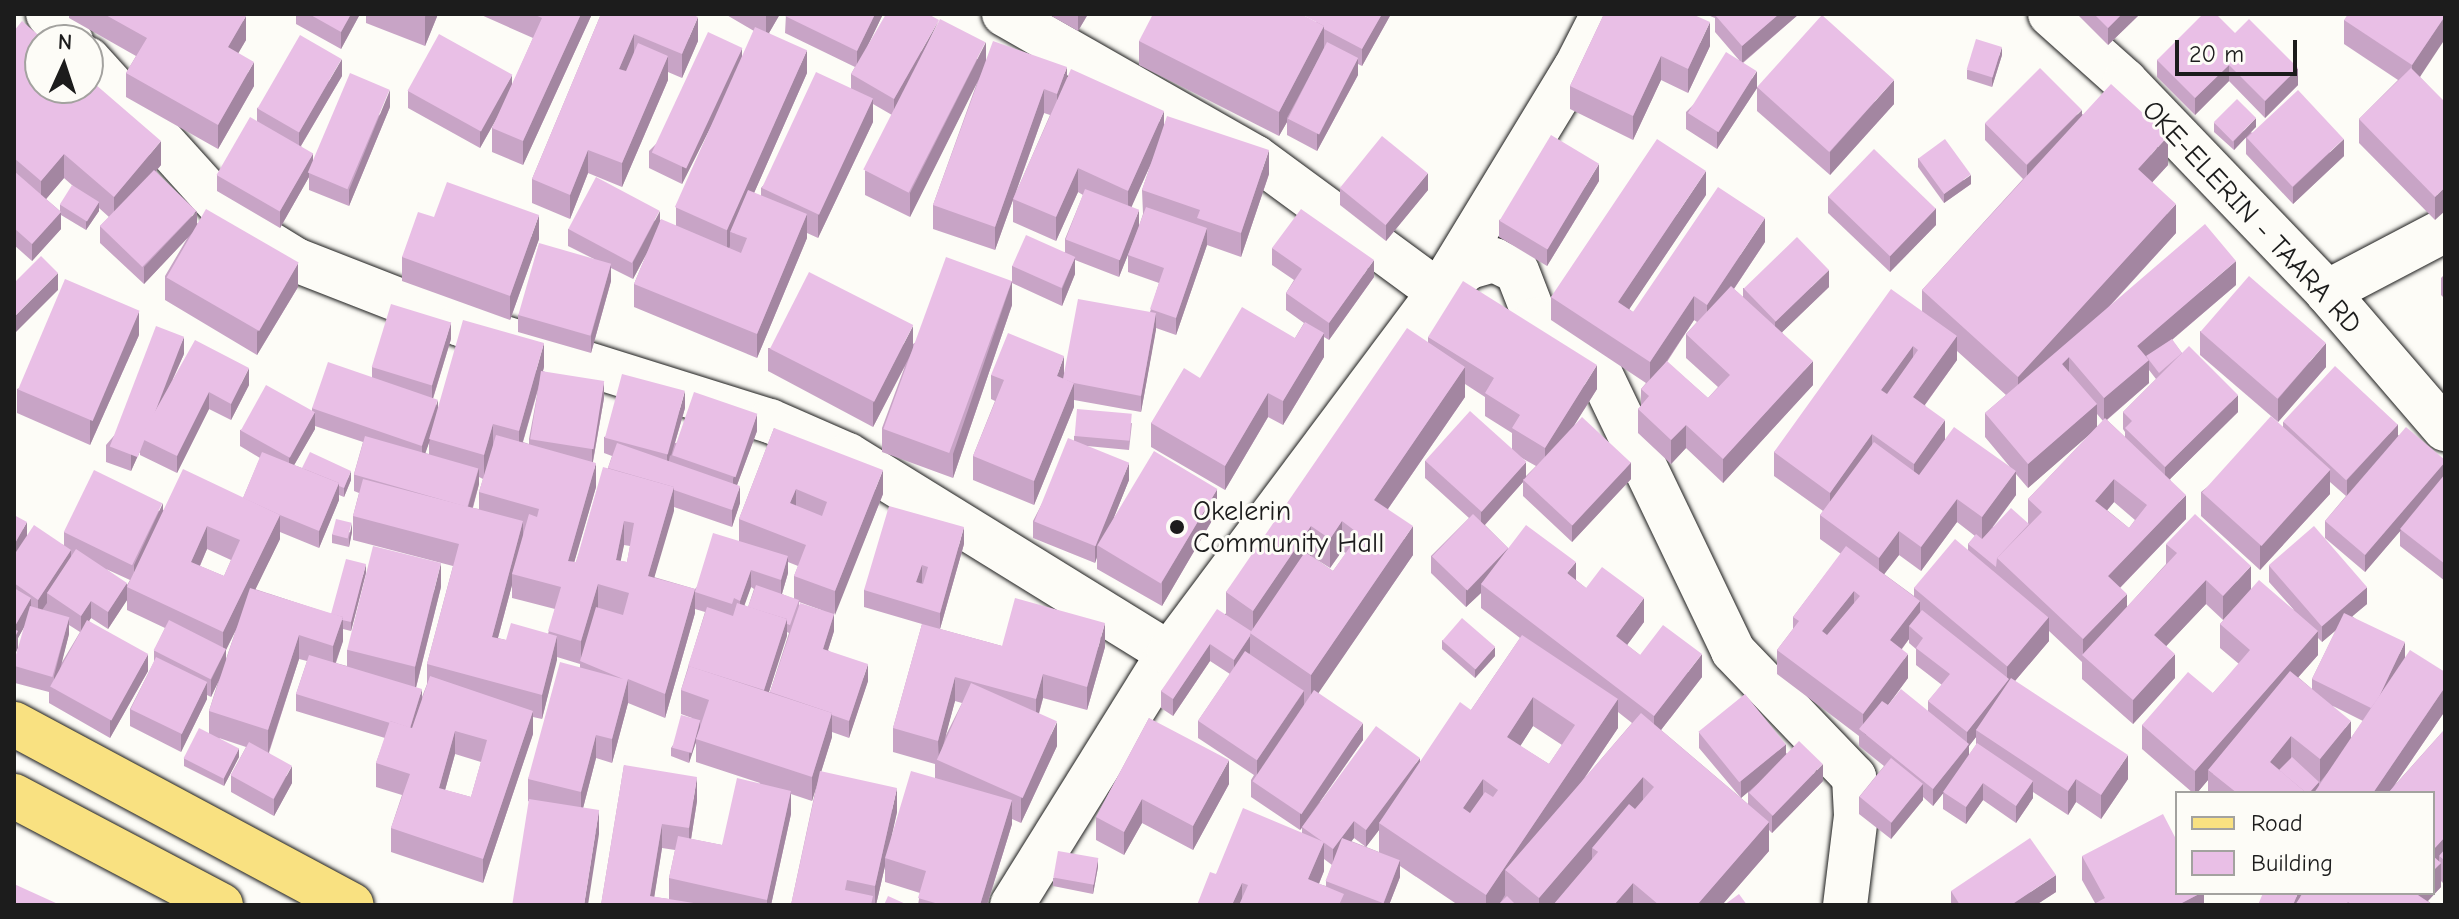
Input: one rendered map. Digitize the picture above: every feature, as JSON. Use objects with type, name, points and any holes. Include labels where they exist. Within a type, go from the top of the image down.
[{"type":"main road","points":[[14,724],[351,905]]},
{"type":"main road","points":[[14,796],[221,905]]},
{"type":"street","points":[[1004,14],[1255,157],[1439,292]]},
{"type":"street","points":[[1012,905],[1169,653],[1439,292],[1576,67],[1603,14]]},
{"type":"street","name":"OKE-ELERIN - TAARA RD","points":[[2050,14],[2125,81],[2327,292],[2445,429]]},
{"type":"street","points":[[104,77],[236,223],[296,260],[460,324],[770,421],[848,455],[1169,653]]},
{"type":"street","points":[[2327,292],[2445,230]]},
{"type":"street","points":[[1439,292],[1469,267],[1494,260],[1517,271],[1536,320],[1600,373],[1733,651],[1854,777],[1856,816],[1845,905]]},
{"type":"building","points":[[104,14],[246,16],[228,47],[254,62],[218,125],[126,73],[147,38]]},
{"type":"building","points":[[309,14],[351,14],[341,32]]},
{"type":"building","points":[[533,14],[581,14],[523,141],[492,128],[542,18]]},
{"type":"building","points":[[601,14],[691,14],[698,17],[682,54],[634,34],[619,69],[626,71],[638,43],[668,56],[622,163],[588,150],[570,195],[532,179]]},
{"type":"building","points":[[786,14],[875,14],[857,51]]},
{"type":"building","points":[[886,14],[928,14],[939,20],[894,99],[851,74]]},
{"type":"building","points":[[1153,14],[1301,14],[1324,26],[1279,112],[1139,41]]},
{"type":"building","points":[[1301,14],[1382,14],[1362,49]]},
{"type":"building","points":[[1604,14],[1692,14],[1710,22],[1688,69],[1661,56],[1633,116],[1570,86]]},
{"type":"building","points":[[1716,14],[1779,14],[1742,46]]},
{"type":"building","points":[[2094,14],[2122,14],[2108,28]]},
{"type":"building","points":[[2203,14],[2216,14],[2235,33],[2249,19],[2298,68],[2265,101],[2229,65],[2195,98],[2157,60]]},
{"type":"building","points":[[2348,14],[2445,16],[2412,65],[2344,20]]},
{"type":"building","points":[[1822,15],[1894,80],[1829,152],[1757,87]]},
{"type":"building","points":[[940,19],[985,42],[909,193],[863,170]]},
{"type":"building","points":[[22,21],[25,24],[24,104],[104,104],[104,92],[161,141],[114,197],[64,154],[41,181],[14,158],[14,31]]},
{"type":"building","points":[[755,27],[807,50],[727,230],[675,207]]},
{"type":"building","points":[[708,32],[742,48],[686,169],[652,153]]},
{"type":"building","points":[[439,34],[512,75],[481,132],[407,91]]},
{"type":"building","points":[[300,35],[342,59],[299,133],[258,109]]},
{"type":"building","points":[[1976,39],[2002,47],[1992,77],[1967,70]]},
{"type":"building","points":[[993,41],[1067,67],[1057,94],[1044,89],[995,227],[933,205]]},
{"type":"building","points":[[1327,42],[1358,58],[1319,135],[1288,119]]},
{"type":"building","points":[[1726,52],[1757,71],[1718,132],[1688,113]]},
{"type":"building","points":[[2040,68],[2082,110],[2027,165],[1985,123]]},
{"type":"building","points":[[2411,68],[2445,102],[2445,187],[2435,197],[2359,119]]},
{"type":"building","points":[[1071,69],[1164,111],[1128,191],[1078,168],[1056,217],[1013,199]]},
{"type":"building","points":[[816,72],[873,99],[819,215],[762,188]]},
{"type":"building","points":[[350,73],[390,90],[347,189],[308,172]]},
{"type":"building","points":[[2111,84],[2168,136],[2138,169],[2176,204],[2018,377],[1922,290]]},
{"type":"building","points":[[2298,90],[2344,139],[2292,187],[2247,138]]},
{"type":"building","points":[[2237,99],[2256,118],[2233,141],[2214,122]]},
{"type":"building","points":[[1167,116],[1269,150],[1241,233],[1197,218],[1200,210],[1142,190]]},
{"type":"building","points":[[250,117],[313,153],[280,212],[216,175]]},
{"type":"building","points":[[1551,135],[1599,164],[1547,250],[1499,221]]},
{"type":"building","points":[[1382,136],[1428,173],[1386,225],[1340,188]]},
{"type":"building","points":[[1657,139],[1706,171],[1618,302],[1633,312],[1718,187],[1765,218],[1707,305],[1694,296],[1650,362],[1551,297]]},
{"type":"building","points":[[1945,139],[1971,175],[1944,194],[1918,158]]},
{"type":"building","points":[[1874,149],[1936,209],[1890,256],[1828,196]]},
{"type":"building","points":[[154,170],[196,211],[142,267],[100,226]]},
{"type":"building","points":[[14,171],[61,212],[32,244],[14,228]]},
{"type":"building","points":[[596,177],[660,211],[632,263],[568,229]]},
{"type":"building","points":[[447,182],[539,215],[510,296],[402,257],[418,212],[434,217]]},
{"type":"building","points":[[72,185],[99,202],[87,221],[60,205]]},
{"type":"building","points":[[1085,189],[1139,210],[1120,260],[1066,239]]},
{"type":"building","points":[[748,190],[807,214],[757,334],[634,284],[661,219],[741,253],[747,238],[730,232]]},
{"type":"building","points":[[1146,207],[1207,228],[1176,318],[1150,309],[1164,268],[1128,255]]},
{"type":"building","points":[[206,209],[299,262],[259,331],[167,277]]},
{"type":"building","points":[[1301,209],[1374,260],[1329,323],[1286,293],[1302,269],[1272,248]]},
{"type":"building","points":[[2205,224],[2236,261],[2137,346],[2149,360],[2104,398],[2069,357],[2062,364],[2097,404],[2028,464],[1985,413]]},
{"type":"building","points":[[1026,235],[1075,257],[1062,288],[1012,266]]},
{"type":"building","points":[[1797,237],[1829,270],[1776,321],[1744,288]]},
{"type":"building","points":[[539,243],[611,264],[590,336],[518,315]]},
{"type":"building","points":[[41,256],[58,273],[14,317],[14,283]]},
{"type":"building","points":[[946,257],[1012,281],[949,453],[883,429]]},
{"type":"building","points":[[809,272],[913,325],[874,402],[770,349]]},
{"type":"building","points":[[2249,276],[2326,343],[2277,399],[2200,332]]},
{"type":"building","points":[[65,279],[140,311],[93,421],[18,389]]},
{"type":"building","points":[[1463,281],[1597,365],[1545,448],[1512,428],[1520,415],[1485,393],[1494,378],[1428,337]]},
{"type":"building","points":[[1731,286],[1813,361],[1723,459],[1686,425],[1671,440],[1638,409],[1649,396],[1641,389],[1667,361],[1708,398],[1730,375],[1686,334]]},
{"type":"building","points":[[1891,289],[1957,336],[1913,397],[1945,420],[1914,464],[1872,434],[1830,493],[1774,452]],"holes":[[[1913,346],[1918,350],[1887,394],[1881,390]]]},
{"type":"building","points":[[1078,299],[1156,313],[1141,396],[1063,379]]},
{"type":"building","points":[[391,304],[451,322],[432,386],[372,367]]},
{"type":"building","points":[[1242,307],[1295,338],[1305,322],[1324,333],[1283,401],[1268,393],[1225,466],[1151,423],[1184,368],[1200,378]]},
{"type":"building","points":[[463,320],[544,343],[519,431],[493,424],[484,455],[429,439]]},
{"type":"building","points":[[156,326],[184,337],[138,457],[110,446]]},
{"type":"building","points":[[1407,328],[1465,367],[1374,500],[1413,526],[1311,675],[1250,633],[1305,552],[1333,571],[1359,534],[1342,521],[1330,539],[1311,526],[1253,611],[1226,592]]},
{"type":"building","points":[[1008,333],[1064,356],[1057,376],[1074,383],[1034,481],[973,456],[1004,380],[991,375]]},
{"type":"building","points":[[2172,339],[2182,353],[2159,373],[2146,356]]},
{"type":"building","points":[[195,340],[249,368],[231,404],[209,392],[177,456],[140,438]]},
{"type":"building","points":[[2189,346],[2238,395],[2165,467],[2125,428],[2132,421],[2123,412]]},
{"type":"building","points":[[328,362],[438,400],[422,446],[312,408]]},
{"type":"building","points":[[2335,366],[2398,425],[2346,480],[2283,422]]},
{"type":"building","points":[[541,371],[604,381],[593,449],[530,439]]},
{"type":"building","points":[[622,374],[685,391],[668,455],[605,438]]},
{"type":"building","points":[[266,385],[315,412],[290,458],[241,430]]},
{"type":"building","points":[[694,392],[757,414],[736,477],[672,455]]},
{"type":"building","points":[[1077,409],[1132,414],[1129,441],[1075,436]]},
{"type":"building","points":[[1470,411],[1526,462],[1482,512],[1425,461]]},
{"type":"building","points":[[2271,416],[2330,470],[2262,546],[2202,493]]},
{"type":"building","points":[[1582,417],[1631,463],[1572,526],[1523,480]]},
{"type":"building","points":[[2105,418],[2186,495],[2108,576],[2127,594],[2083,639],[1997,558],[2042,512],[2028,499]],"holes":[[[2114,479],[2147,505],[2129,528],[2095,501]]]},
{"type":"building","points":[[1954,427],[2016,471],[1982,517],[1957,499],[1921,547],[1899,531],[1879,558],[1820,515],[1874,442],[1919,475]]},
{"type":"building","points":[[2406,427],[2445,462],[2365,555],[2325,521]]},
{"type":"building","points":[[774,428],[883,470],[835,591],[794,576],[806,545],[739,519]],"holes":[[[796,489],[827,502],[822,516],[790,503]]]},
{"type":"building","points":[[496,435],[596,463],[568,561],[576,562],[603,467],[674,487],[648,576],[695,589],[665,694],[628,679],[612,739],[596,735],[581,792],[528,779],[560,662],[623,679],[580,661],[596,607],[623,615],[629,593],[598,584],[581,641],[548,631],[561,587],[512,574],[529,514],[537,517],[539,509],[479,492]],"holes":[[[624,521],[634,523],[627,562],[616,560]]]},
{"type":"building","points":[[365,436],[478,469],[467,507],[354,474]]},
{"type":"building","points":[[1068,438],[1129,463],[1095,546],[1034,521]]},
{"type":"building","points":[[617,443],[740,486],[732,510],[674,490],[674,487],[608,468]]},
{"type":"building","points":[[1154,451],[1217,489],[1161,583],[1097,545]]},
{"type":"building","points":[[262,452],[339,483],[319,531],[243,498]]},
{"type":"building","points":[[310,452],[351,471],[344,488],[302,468]]},
{"type":"building","points":[[183,469],[280,515],[223,632],[127,587]],"holes":[[[207,526],[240,540],[224,576],[191,562]]]},
{"type":"building","points":[[94,470],[162,503],[132,565],[64,532]]},
{"type":"building","points":[[2445,474],[2445,564],[2400,529]]},
{"type":"building","points":[[363,479],[523,521],[492,637],[506,640],[511,623],[557,636],[542,695],[427,664],[459,544],[353,516]]},
{"type":"building","points":[[889,506],[964,527],[940,613],[864,590]],"holes":[[[922,565],[928,567],[923,584],[916,582]]]},
{"type":"building","points":[[2011,508],[2029,524],[1997,558],[1996,567],[1968,544],[1976,534],[1982,539]]},
{"type":"building","points":[[1473,514],[1508,548],[1467,590],[1432,556]]},
{"type":"building","points":[[2195,514],[2251,566],[2223,596],[2206,580],[2154,635],[2175,654],[2133,700],[2082,655],[2177,553],[2166,544]]},
{"type":"building","points":[[14,515],[27,522],[14,545]]},
{"type":"building","points":[[336,519],[352,523],[348,538],[332,535]]},
{"type":"building","points":[[34,525],[71,550],[38,600],[14,583],[14,555]]},
{"type":"building","points":[[1526,525],[1576,562],[1567,573],[1586,588],[1602,567],[1644,598],[1616,636],[1640,655],[1663,625],[1702,654],[1654,716],[1481,584]]},
{"type":"building","points":[[2314,526],[2367,587],[2322,626],[2269,565]]},
{"type":"building","points":[[713,533],[788,556],[781,580],[751,570],[740,601],[734,598],[732,604],[695,592]]},
{"type":"building","points":[[1955,539],[2048,617],[2007,666],[1914,588]]},
{"type":"building","points":[[373,546],[441,563],[415,667],[347,650]]},
{"type":"building","points":[[1846,546],[1920,601],[1890,640],[1908,654],[1863,714],[1777,650],[1799,621],[1793,617]],"holes":[[[1854,591],[1860,596],[1827,635],[1822,631]]]},
{"type":"building","points":[[76,549],[127,583],[108,612],[91,601],[81,616],[47,593]]},
{"type":"building","points":[[346,559],[366,564],[351,622],[331,614]]},
{"type":"building","points":[[2259,580],[2318,631],[2195,771],[2142,725],[2188,672],[2213,693],[2250,650],[2220,624]]},
{"type":"building","points":[[756,585],[799,600],[790,625],[787,619],[748,607]]},
{"type":"building","points":[[14,588],[31,598],[15,626],[14,625]]},
{"type":"building","points":[[250,588],[343,617],[333,646],[299,635],[268,730],[209,711]]},
{"type":"building","points":[[1015,598],[1105,623],[1087,687],[1043,674],[1036,699],[955,677],[938,741],[893,728],[922,624],[1002,646]]},
{"type":"building","points":[[737,603],[787,619],[764,690],[688,666],[707,607],[733,616]]},
{"type":"building","points":[[800,603],[834,614],[823,649],[868,664],[849,721],[770,692]]},
{"type":"building","points":[[30,606],[69,617],[52,677],[14,666]]},
{"type":"building","points":[[1217,609],[1251,631],[1250,636],[1234,660],[1210,644],[1173,699],[1161,691]]},
{"type":"building","points":[[1922,610],[2009,679],[1967,732],[1928,701],[1950,674],[1916,648],[1923,638],[1909,626]]},
{"type":"building","points":[[2344,613],[2405,642],[2371,708],[2312,679]]},
{"type":"building","points":[[1462,618],[1495,647],[1476,670],[1442,641]]},
{"type":"building","points":[[87,620],[148,654],[111,720],[50,686]]},
{"type":"building","points":[[169,620],[226,649],[211,679],[154,650]]},
{"type":"building","points":[[1522,635],[1618,699],[1486,895],[1379,823],[1460,702],[1471,710]],"holes":[[[1533,697],[1575,725],[1549,764],[1507,737]],[[1483,779],[1498,790],[1493,797],[1485,792],[1470,813],[1463,808]]]},
{"type":"building","points":[[2410,650],[2445,672],[2445,687],[2374,791],[2315,791]]},
{"type":"building","points":[[1245,651],[1304,691],[1257,760],[1198,721]]},
{"type":"building","points":[[309,655],[422,689],[410,728],[296,694]]},
{"type":"building","points":[[156,657],[207,682],[182,734],[131,709]]},
{"type":"building","points":[[689,666],[832,713],[812,777],[696,739],[709,700],[681,690]]},
{"type":"building","points":[[2290,671],[2351,721],[2320,759],[2291,736],[2270,762],[2304,791],[2234,791],[2208,770]]},
{"type":"building","points":[[430,676],[533,711],[483,859],[391,828],[410,774],[376,763],[390,721],[412,728]],"holes":[[[455,731],[487,740],[471,797],[439,788]]]},
{"type":"building","points":[[2011,678],[2128,755],[2101,795],[2076,779],[2068,791],[1976,730]]},
{"type":"building","points":[[971,683],[1057,721],[1023,798],[937,760]]},
{"type":"building","points":[[1901,689],[1969,744],[1933,789],[1859,729],[1882,701],[1888,705]]},
{"type":"building","points":[[1314,690],[1363,723],[1301,814],[1252,781]]},
{"type":"building","points":[[1745,694],[1786,745],[1739,782],[1698,732]]},
{"type":"building","points":[[1641,713],[1769,822],[1697,905],[1659,905],[1633,883],[1614,905],[1553,905],[1598,852],[1592,848],[1629,804],[1635,809],[1654,787],[1643,777],[1539,898],[1505,870]]},
{"type":"building","points":[[681,715],[700,720],[692,753],[672,748]]},
{"type":"building","points":[[1149,718],[1229,760],[1193,826],[1142,799],[1124,832],[1096,817]]},
{"type":"building","points":[[1376,726],[1420,758],[1366,830],[1354,821],[1333,849],[1302,827]]},
{"type":"building","points":[[199,728],[239,748],[224,779],[184,758]]},
{"type":"building","points":[[2445,729],[2445,837],[2435,848],[2435,791],[2390,791]]},
{"type":"building","points":[[1799,741],[1823,764],[1773,816],[1749,793]]},
{"type":"building","points":[[249,742],[292,766],[273,799],[231,775]]},
{"type":"building","points":[[1977,743],[2033,781],[2016,806],[1983,783],[1966,807],[1943,792]]},
{"type":"building","points":[[2292,757],[2319,782],[2311,791],[2304,791],[2279,770]]},
{"type":"building","points":[[1891,758],[1923,784],[1891,823],[1860,797]]},
{"type":"building","points":[[624,765],[697,777],[689,828],[662,824],[650,896],[706,905],[601,905]]},
{"type":"building","points":[[820,771],[897,788],[875,886],[847,880],[845,890],[873,896],[871,905],[791,905]]},
{"type":"building","points":[[911,771],[1012,800],[980,905],[942,905],[918,898],[926,871],[885,858]]},
{"type":"building","points":[[737,778],[791,791],[767,900],[669,878],[678,836],[722,845]]},
{"type":"building","points":[[529,799],[599,810],[584,905],[512,905]]},
{"type":"building","points":[[1243,808],[1324,842],[1308,879],[1344,894],[1339,905],[1239,905],[1248,885],[1242,883],[1232,905],[1197,905],[1210,872],[1216,874]]},
{"type":"building","points":[[2163,814],[2175,837],[2175,895],[2197,895],[2178,905],[2095,905],[2105,898],[2082,856]]},
{"type":"building","points":[[1342,838],[1400,860],[1383,903],[1326,881]]},
{"type":"building","points":[[2030,838],[2056,875],[2011,905],[1960,905],[1951,891]]},
{"type":"building","points":[[1058,851],[1098,858],[1094,885],[1053,878]]},
{"type":"building","points":[[14,884],[58,904],[58,905],[14,905]]},
{"type":"building","points":[[1739,894],[1747,905],[1724,905]]},
{"type":"building","points":[[2262,895],[2297,895],[2293,905],[2258,905]]},
{"type":"building","points":[[2302,895],[2418,895],[2433,905],[2353,905],[2348,902],[2345,905],[2295,905]]},
{"type":"building","points":[[888,896],[908,905],[884,905]]},
{"type":"building","points":[[1507,896],[1516,905],[1498,905]]},
{"type":"place","name":"Okelerin Community Hall","points":[[1177,527]]}]
